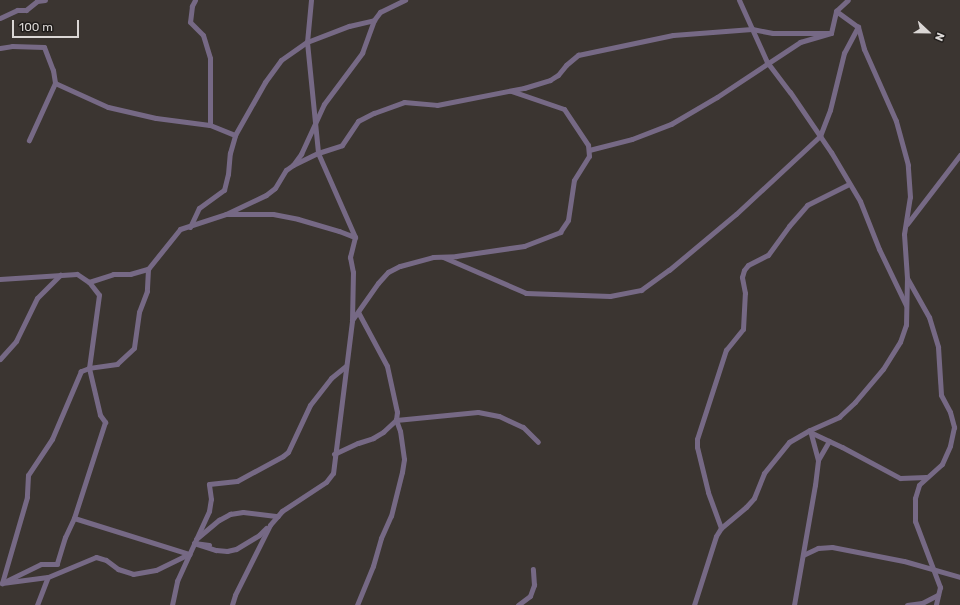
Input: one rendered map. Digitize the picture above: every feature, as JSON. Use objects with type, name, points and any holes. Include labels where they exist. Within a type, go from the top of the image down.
[{"type":"street","points":[[26,10],[31,0]]},
{"type":"street","points":[[0,18],[16,10],[26,10],[37,1],[44,0]]},
{"type":"street","points":[[195,0],[192,6],[190,22],[203,35],[210,58],[210,125]]},
{"type":"street","points":[[195,541],[216,550],[236,549],[259,535],[278,516],[331,477],[333,473],[334,454],[352,321],[353,272],[350,257],[355,237],[318,153],[314,126],[307,42],[311,0]]},
{"type":"street","points":[[293,165],[300,154],[324,104],[362,53],[374,20],[380,12],[391,5],[405,0]]},
{"type":"street","points":[[739,0],[767,62],[790,92],[820,136],[860,201],[879,249],[906,306]]},
{"type":"street","points":[[831,33],[836,11],[848,0]]},
{"type":"street","points":[[694,605],[716,536],[720,528],[746,507],[754,498],[764,473],[776,456],[789,442],[839,417],[855,402],[883,369],[900,342],[906,325],[907,278],[904,234],[910,197],[908,165],[896,121],[864,49],[858,27],[836,11]]},
{"type":"street","points":[[190,227],[199,208],[224,190],[235,135],[265,82],[277,66],[297,47],[307,42],[349,26],[374,20]]},
{"type":"street","points":[[443,257],[526,293],[610,296],[641,290],[669,270],[736,214],[820,136],[830,110],[844,53],[858,27]]},
{"type":"street","points":[[89,282],[113,274],[130,274],[148,269],[180,229],[226,214],[266,195],[275,188],[286,170],[293,165],[318,153],[342,145],[358,121],[374,113],[404,102],[437,105],[510,91],[550,80],[558,75],[566,64],[578,55],[673,35],[752,29],[773,33],[831,33]]},
{"type":"street","points":[[589,150],[626,141],[671,124],[717,97],[767,62],[800,42],[831,33]]},
{"type":"street","points":[[0,48],[12,46],[44,47],[54,70],[55,83],[29,140]]},
{"type":"street","points":[[55,83],[108,107],[156,118],[210,125],[235,135]]},
{"type":"street","points":[[352,321],[388,272],[400,266],[433,257],[456,256],[524,246],[560,232],[568,220],[574,180],[589,156],[588,145],[564,109],[510,91]]},
{"type":"street","points":[[906,225],[960,155]]},
{"type":"street","points":[[720,528],[708,492],[697,447],[697,439],[726,350],[743,329],[745,305],[742,276],[744,270],[748,265],[768,255],[789,226],[808,205],[849,184]]},
{"type":"street","points":[[226,214],[273,214],[298,218],[339,230],[355,237]]},
{"type":"street","points":[[1,584],[27,497],[28,475],[52,439],[81,371],[89,368],[117,364],[134,348],[139,312],[147,291],[148,269]]},
{"type":"street","points":[[0,279],[77,274],[89,282],[99,295],[89,368],[100,415],[105,422],[74,518],[65,537],[57,564],[41,564],[1,584]]},
{"type":"street","points":[[0,359],[16,341],[37,298],[60,275]]},
{"type":"street","points":[[907,278],[929,317],[938,347],[941,395],[950,412],[954,427],[950,446],[942,464],[919,485],[915,498],[915,521],[935,570],[940,587],[936,605]]},
{"type":"street","points":[[357,605],[373,566],[381,538],[391,516],[404,459],[400,431],[396,420],[397,412],[387,366],[358,312]]},
{"type":"street","points":[[172,605],[177,581],[209,511],[211,500],[209,484],[237,480],[288,452],[310,405],[331,378],[346,366]]},
{"type":"street","points":[[334,454],[384,432],[396,420],[478,412],[499,416],[523,427],[538,442]]},
{"type":"street","points":[[811,432],[900,478],[927,478]]},
{"type":"street","points":[[811,432],[818,460]]},
{"type":"street","points":[[794,605],[818,460],[829,441]]},
{"type":"street","points":[[195,541],[219,520],[230,514],[243,512],[278,516]]},
{"type":"street","points":[[74,518],[189,554]]},
{"type":"street","points":[[232,605],[235,595],[270,524]]},
{"type":"street","points":[[195,541],[209,545]]},
{"type":"street","points":[[803,555],[818,548],[832,547],[904,561],[960,577]]},
{"type":"street","points":[[1,584],[48,577],[96,557],[106,560],[118,569],[133,574],[156,570],[189,554]]},
{"type":"street","points":[[518,605],[530,596],[534,585],[533,569]]},
{"type":"street","points":[[37,605],[48,577]]},
{"type":"street","points":[[907,605],[922,603],[938,596]]}]
